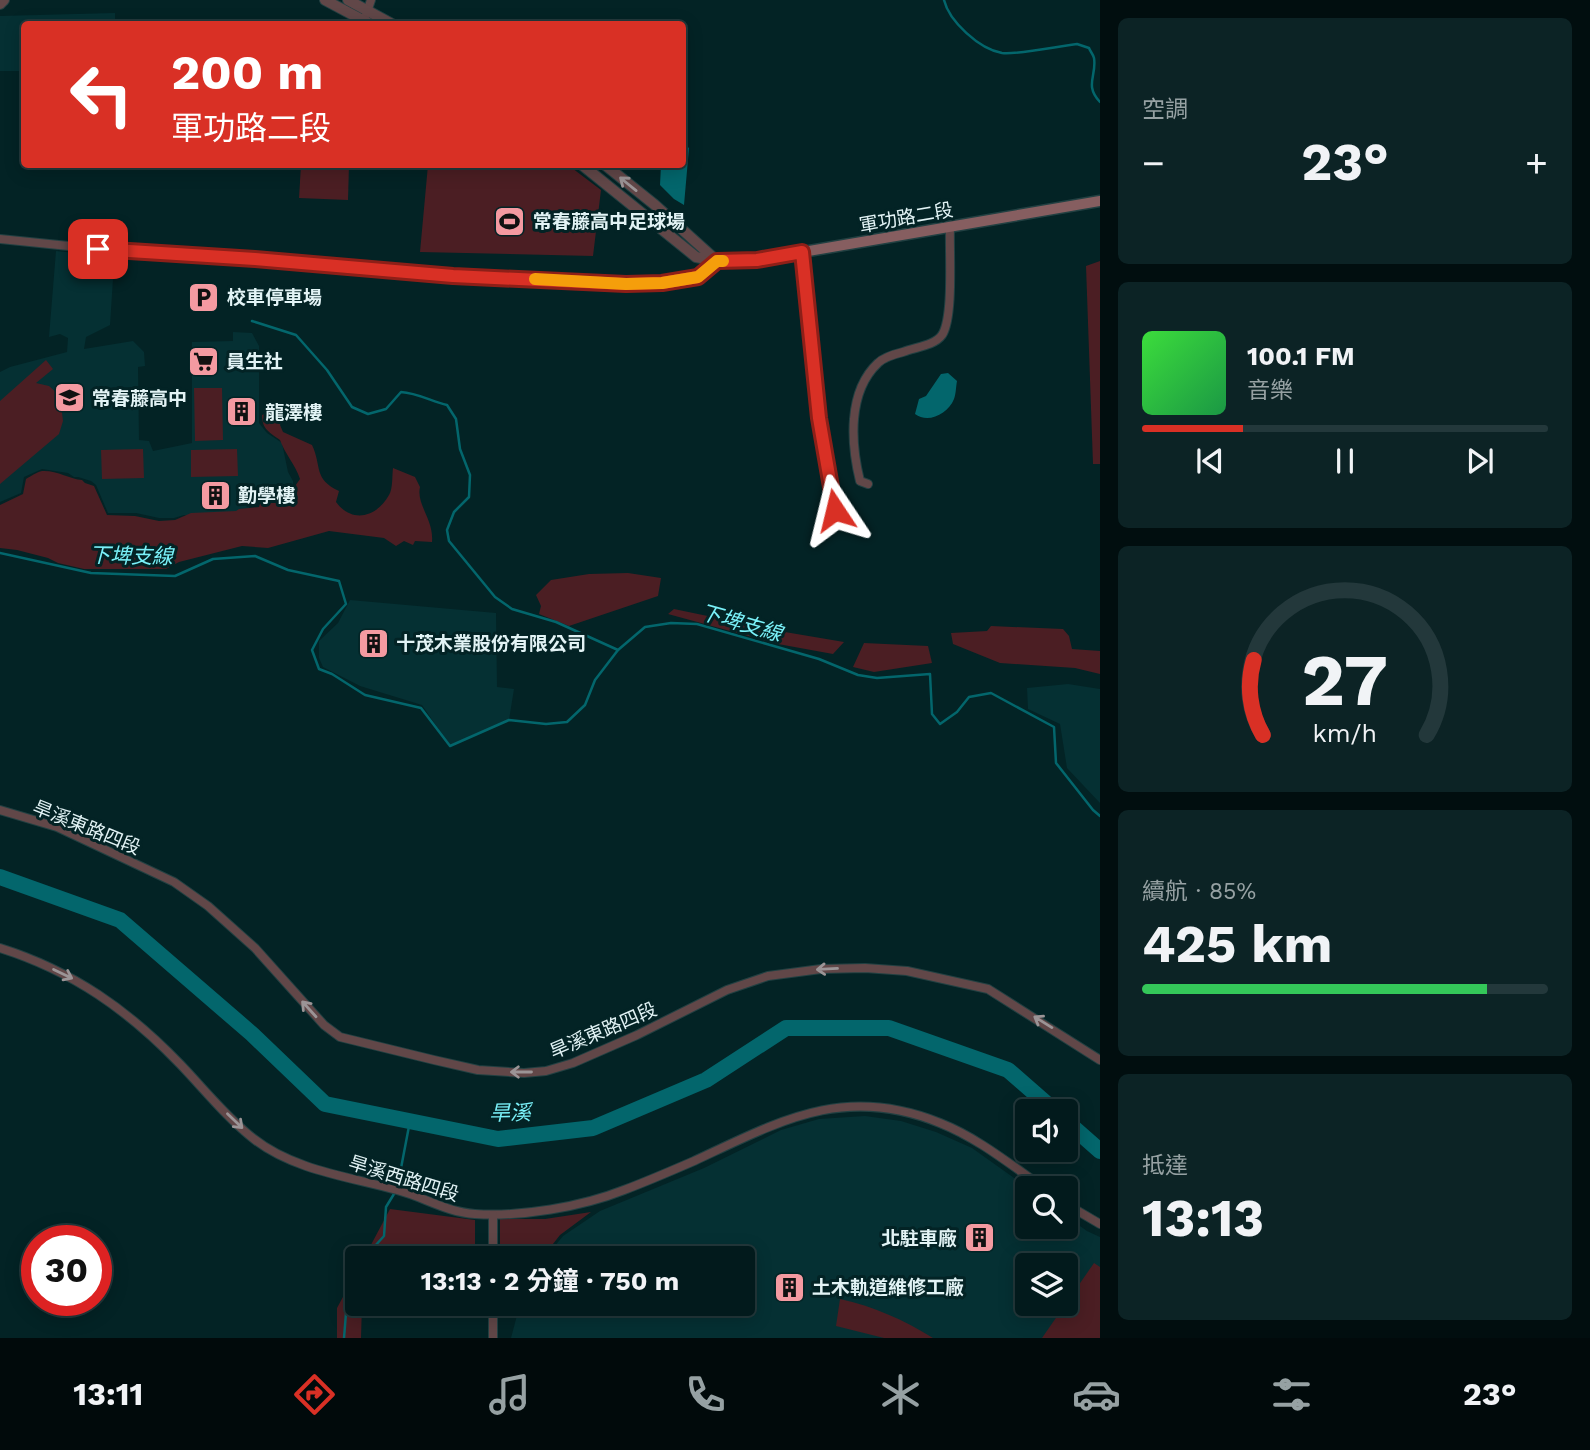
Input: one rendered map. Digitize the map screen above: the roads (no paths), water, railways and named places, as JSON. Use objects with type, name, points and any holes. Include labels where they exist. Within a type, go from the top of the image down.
[{"type":"main road","name":"軍功路二段","points":[[717,261],[757,260],[1100,201]]},
{"type":"street","points":[[0,4],[4,0]]},
{"type":"street","points":[[326,0],[354,5],[367,19]]},
{"type":"street","points":[[367,19],[371,0]]},
{"type":"street","points":[[586,168],[696,257],[717,261]]},
{"type":"street","points":[[609,168],[717,261]]},
{"type":"street","points":[[868,484],[860,481],[858,472],[853,420],[858,399],[864,382],[881,360],[935,341],[942,334],[947,320],[949,296],[950,227]]},
{"type":"street","points":[[0,239],[397,272],[626,284],[662,283],[698,277],[717,261]]},
{"type":"street","points":[[802,252],[819,418],[835,510]]},
{"type":"street","name":"旱溪東路四段","points":[[0,810],[57,827],[174,882],[208,906],[255,948],[324,1025],[340,1037],[478,1070],[524,1073],[546,1071],[573,1063],[637,1035],[727,990],[768,976],[821,969],[865,968],[907,971],[988,989],[1100,1060]]},
{"type":"street","name":"旱溪西路四段","points":[[0,948],[46,965],[108,999],[136,1021],[241,1127],[268,1148],[300,1164],[397,1190],[449,1210],[493,1215],[530,1213],[576,1205],[621,1192],[769,1125],[806,1113],[843,1106],[873,1106],[905,1111],[940,1123],[978,1142],[1027,1176]]},
{"type":"street","points":[[1078,1211],[1100,1224]]},
{"type":"street","points":[[493,1215],[493,1246]]},
{"type":"street","points":[[492,1338],[493,1316]]},
{"type":"water","points":[[686,146],[689,148],[684,205],[660,185],[661,168],[686,168]]},
{"type":"water","points":[[948,373],[957,381],[955,397],[947,409],[931,418],[915,414],[919,399],[926,396],[941,374]]},
{"type":"waterway","points":[[944,0],[952,17],[966,33],[984,46],[1002,53],[1077,44],[1089,48],[1094,58],[1093,90],[1100,102]]},
{"type":"waterway","points":[[252,321],[296,335],[327,370],[352,407],[368,414],[386,409],[401,392],[447,405],[456,419],[460,449],[470,475],[469,497],[454,512],[447,530],[449,541],[495,597],[512,609],[556,622],[618,650]]},
{"type":"waterway","name":"下埤支線","points":[[0,553],[91,573],[175,576],[213,559],[255,556],[288,570],[339,581],[346,604],[323,629],[312,650],[319,669],[365,695],[421,708],[450,746],[509,720],[546,724],[567,722],[585,705],[595,680],[618,650],[645,627],[671,623],[697,624],[819,659],[858,675],[877,678],[930,674],[932,714],[940,724],[957,712],[969,697],[991,693],[1054,727],[1056,763],[1100,816]]},
{"type":"waterway","name":"旱溪","points":[[0,877],[120,920],[252,1034],[325,1104],[498,1139],[593,1128],[706,1080],[786,1028],[889,1028],[1008,1070],[1041,1099]]},
{"type":"waterway","points":[[375,1246],[384,1236],[386,1207],[397,1189],[410,1121]]},
{"type":"waterway","name":"旱溪","points":[[1078,1132],[1100,1151]]},
{"type":"waterway","points":[[344,1338],[346,1316]]},
{"type":"place","name":"常春藤高中足球場","points":[[510,221]]},
{"type":"place","name":"校車停車場","points":[[204,297]]},
{"type":"place","name":"員生社","points":[[203,361]]},
{"type":"place","name":"常春藤高中","points":[[69,398]]},
{"type":"place","name":"龍澤樓","points":[[242,412]]},
{"type":"place","name":"勤學樓","points":[[215,495]]},
{"type":"place","name":"十茂木業股份有限公司","points":[[373,643]]},
{"type":"place","name":"北駐車廠","points":[[980,1238]]},
{"type":"place","name":"土木軌道維修工廠","points":[[789,1287]]}]
